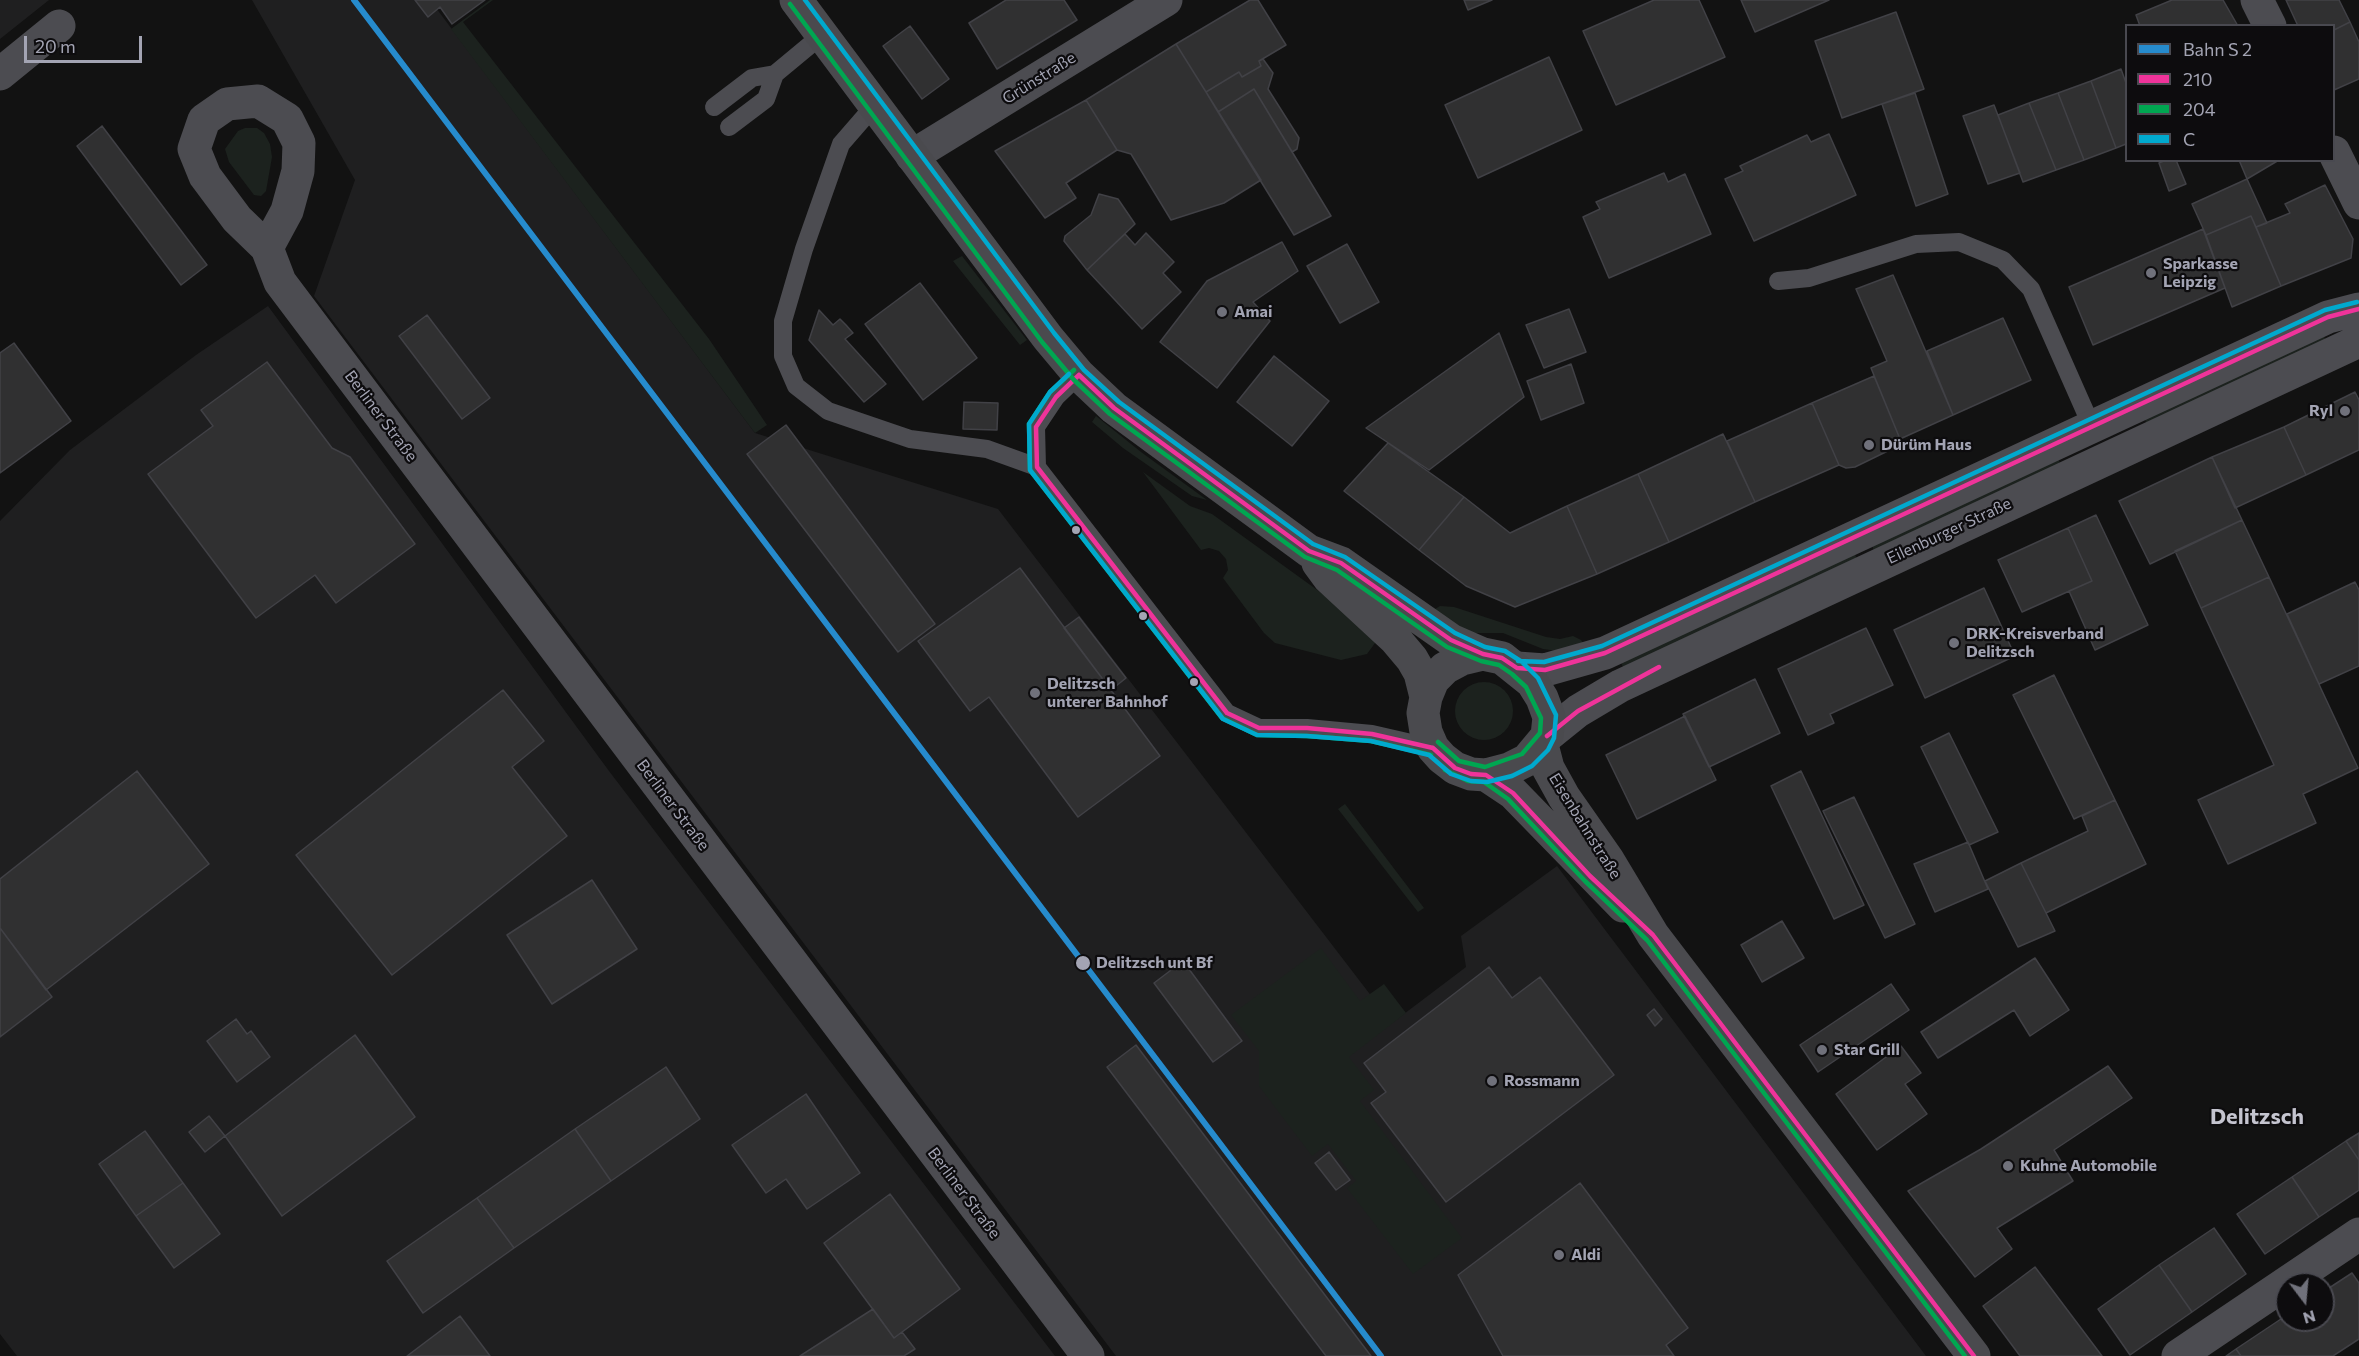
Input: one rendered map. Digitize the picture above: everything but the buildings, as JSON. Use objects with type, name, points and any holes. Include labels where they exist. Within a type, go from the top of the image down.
[{"type":"street","name":"Eisenbahnstraße","points":[[796,0],[1079,375],[1114,408],[1309,551],[1341,563],[1451,640],[1483,654],[1502,658],[1532,682],[1542,698],[1549,717],[1545,740],[1548,768],[1564,797],[1608,860],[1653,935],[1974,1356]]},
{"type":"street","name":"Grünstraße","points":[[912,156],[1166,0]]},
{"type":"street","points":[[2257,0],[2269,24]]},
{"type":"street","points":[[0,74],[59,26]]},
{"type":"street","points":[[2335,155],[2359,204]]},
{"type":"street","name":"Berliner Straße","points":[[267,248],[280,282],[1088,1356]]},
{"type":"street","name":"Eilenburger Straße","points":[[1517,668],[1545,670],[1605,653],[2328,317],[2359,309]]},
{"type":"street","name":"Eilenburger Straße","points":[[1545,740],[1578,711],[1620,686],[2359,341]]},
{"type":"street","name":"Eisenbahnstraße","points":[[1309,551],[1329,578],[1396,640],[1412,659],[1420,673],[1426,697]]},
{"type":"street","name":"Eisenbahnstraße","points":[[1483,654],[1462,659],[1445,668],[1433,680],[1423,713],[1426,732],[1433,748],[1455,768],[1471,774],[1486,775],[1513,793],[1590,876],[1653,935]]},
{"type":"street","points":[[1486,775],[1527,760],[1545,740]]},
{"type":"street","points":[[2178,1356],[2359,1234]]},
{"type":"lane","points":[[729,127],[765,99],[776,74],[822,35]]},
{"type":"lane","points":[[714,107],[752,78],[776,74]]},
{"type":"lane","points":[[874,106],[841,144],[804,249],[783,321],[783,356],[796,386],[828,411],[910,439],[987,449],[1037,467],[1227,713],[1259,728],[1307,728],[1371,734],[1433,748]]},
{"type":"lane","points":[[1778,281],[1809,278],[1916,244],[1959,242],[2003,260],[2031,289],[2083,432],[2088,468]]},
{"type":"lane","points":[[1037,467],[1036,427],[1056,397],[1079,375]]},
{"type":"shaded area","points":[[0,0],[49,0],[0,39]]},
{"type":"shaded area","name":"Delitzsch unt Bf","points":[[252,0],[430,0],[755,433],[998,509],[1392,1023],[1466,967],[1461,936],[1557,866],[1926,1356],[1116,1356],[314,296],[355,180]]},
{"type":"shaded area","points":[[493,0],[463,22],[709,339],[767,425],[755,433],[451,29]]},
{"type":"shaded area","points":[[245,128],[257,128],[264,133],[270,144],[272,157],[266,191],[261,196],[254,195],[229,162],[225,149],[238,131]]},
{"type":"shaded area","points":[[962,256],[1027,340],[1020,345],[953,261]]},
{"type":"shaded area","points":[[268,306],[609,771],[1055,1356],[17,1356],[0,1334],[0,521],[70,450],[196,355]]},
{"type":"shaded area","points":[[2323,334],[2328,345],[2148,427],[2143,415]]},
{"type":"shaded area","points":[[1096,416],[1207,500],[1192,496],[1123,448],[1092,422]]},
{"type":"shaded area","points":[[2059,460],[2060,465],[1875,553],[1870,541]]},
{"type":"shaded area","points":[[1143,472],[1190,506],[1212,514],[1320,592],[1378,639],[1367,654],[1341,660],[1275,643],[1264,633],[1223,578],[1228,570],[1226,559],[1219,551],[1209,548],[1201,550]]},
{"type":"shaded area","points":[[1852,548],[1858,561],[1624,670],[1619,657]]},
{"type":"shaded area","points":[[1440,606],[1454,607],[1546,637],[1560,639],[1573,636],[1581,640],[1586,647],[1565,652],[1543,649],[1503,633],[1468,633],[1432,611]]},
{"type":"shaded area","points":[[1484,682],[1495,684],[1508,695],[1513,711],[1511,722],[1500,735],[1484,740],[1473,738],[1460,727],[1455,711],[1457,700],[1468,687]]},
{"type":"shaded area","points":[[1345,804],[1424,908],[1418,912],[1338,809]]},
{"type":"shaded area","points":[[1321,948],[1360,1001],[1384,984],[1406,1013],[1349,1057],[1374,1090],[1360,1101],[1462,1238],[1413,1274],[1347,1188],[1356,1181],[1328,1144],[1312,1156],[1259,1086],[1259,1051],[1231,1015]]},
{"type":"transit line","points":[[354,0],[1381,1356]]},
{"type":"transit line","name":"C","points":[[805,0],[1084,370],[1119,402],[1313,544],[1345,557],[1455,633],[1485,647],[1505,651],[1522,662],[1538,678],[1556,715],[1554,738],[1548,750],[1532,766],[1512,776],[1487,782],[1471,781],[1451,774],[1429,755],[1371,741],[1257,735],[1223,719],[1030,470],[1029,424],[1050,392],[1069,374]]},
{"type":"transit line","name":"204","points":[[790,4],[1042,342],[1074,380],[1110,414],[1305,557],[1337,570],[1447,647],[1481,661],[1499,665],[1512,674],[1526,687],[1541,718],[1540,733],[1522,754],[1485,767],[1459,761],[1438,742]]},
{"type":"transit line","name":"C","points":[[1518,661],[1544,662],[1602,646],[2325,310],[2357,302]]},
{"type":"transit line","name":"210","points":[[1079,375],[1114,408],[1309,551],[1341,563],[1451,640],[1483,654],[1502,658],[1517,668],[1545,670],[1605,653],[2328,317],[2359,309]]},
{"type":"transit line","name":"204","points":[[1074,370],[1050,392],[1029,424],[1030,470],[1222,718],[1257,735],[1371,741],[1431,755]]},
{"type":"transit line","name":"210","points":[[1079,375],[1056,397],[1036,427],[1037,467],[1227,713],[1259,728],[1307,728],[1372,734],[1433,748]]},
{"type":"transit line","name":"210","points":[[1547,736],[1578,711],[1659,667]]},
{"type":"transit line","name":"210","points":[[1433,748],[1455,768],[1471,774],[1486,775],[1513,793],[1590,876],[1653,935],[1974,1356]]},
{"type":"transit line","name":"204","points":[[1445,770],[1468,781],[1484,782],[1508,799],[1585,881],[1647,940],[1965,1356]]},
{"type":"place","name":"Sparkasse Leipzig","points":[[2151,273]]},
{"type":"place","name":"Amai","points":[[1222,312]]},
{"type":"place","name":"Ryl","points":[[2345,411]]},
{"type":"place","name":"Dürüm Haus","points":[[1869,445]]},
{"type":"place","name":"DRK-Kreisverband Delitzsch","points":[[1954,643]]},
{"type":"place","name":"Delitzsch unterer Bahnhof","points":[[1035,693]]},
{"type":"place","name":"Delitzsch unt Bf","points":[[1083,963]]},
{"type":"place","name":"Star Grill","points":[[1822,1050]]},
{"type":"place","name":"Rossmann","points":[[1492,1081]]},
{"type":"place","name":"Kuhne Automobile","points":[[2008,1166]]},
{"type":"place","name":"Aldi","points":[[1559,1255]]},
{"type":"district","name":"Delitzsch","points":[[2257,1117]]}]
